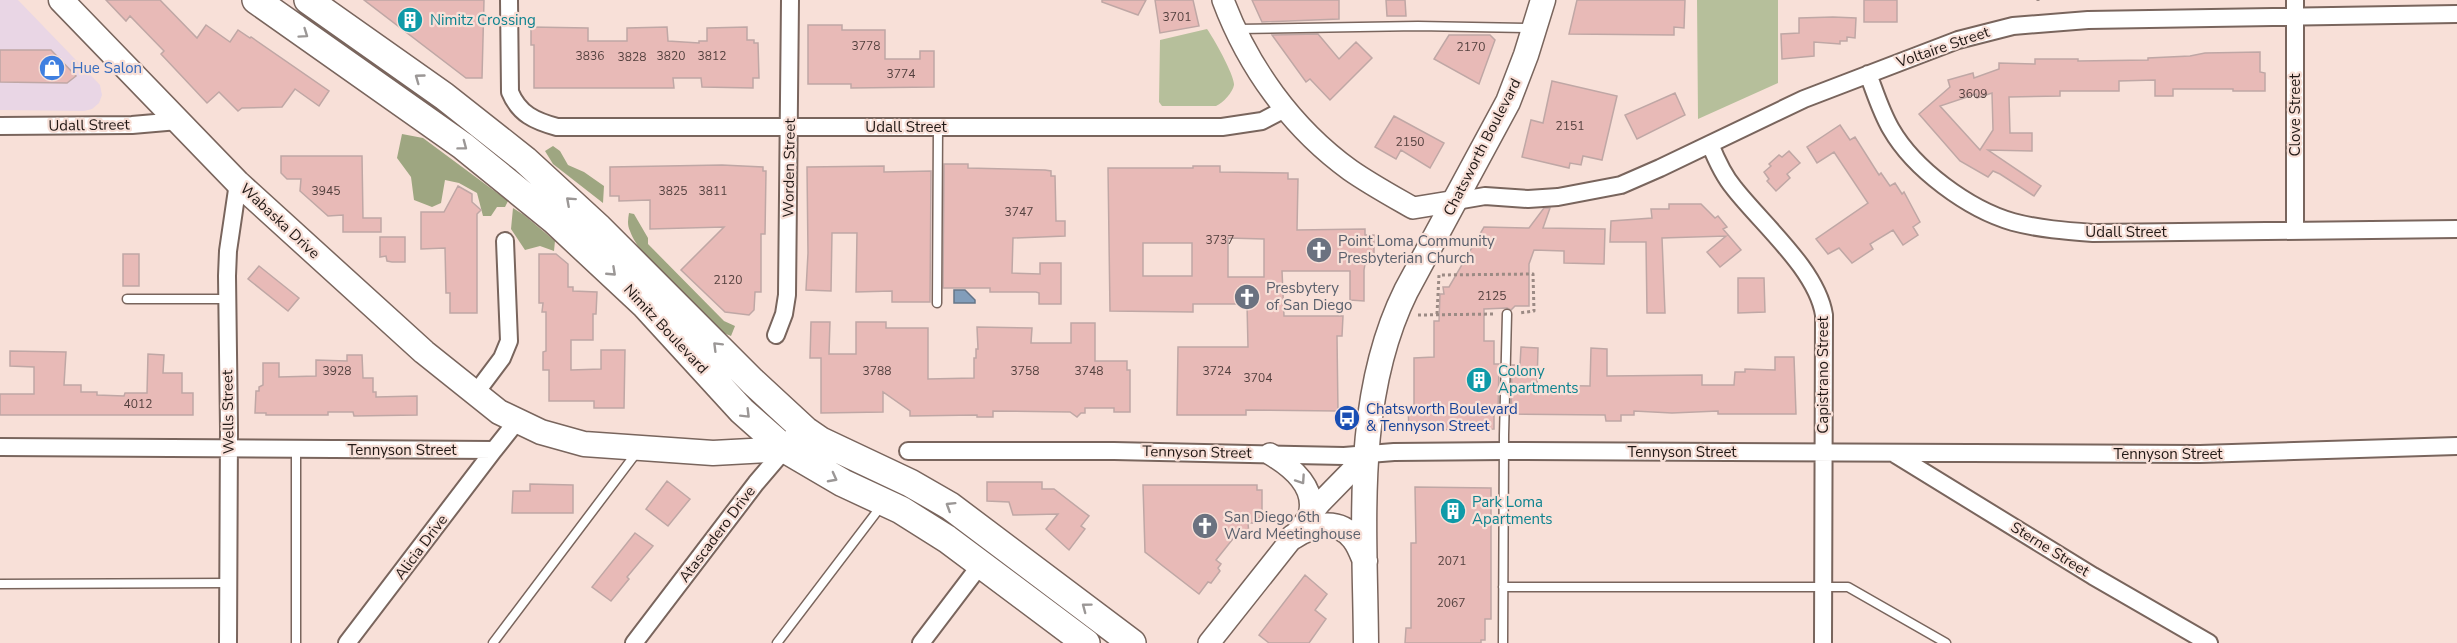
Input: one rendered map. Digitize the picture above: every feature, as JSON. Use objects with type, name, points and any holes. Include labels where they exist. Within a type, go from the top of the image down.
[{"type":"main road","name":"Wabaska Drive","points":[[61,0],[238,183],[416,344],[475,394],[499,412],[517,421]]},
{"type":"main road","name":"Nimitz Boulevard","points":[[256,0],[463,146],[545,213],[638,298],[742,411],[785,449],[843,483],[918,520],[981,564],[1075,640]]},
{"type":"main road","name":"Nimitz Boulevard","points":[[308,0],[444,96],[525,160],[599,228],[752,381],[805,430],[821,441],[910,483],[950,506],[1132,643]]},
{"type":"main road","name":"Chatsworth Boulevard","points":[[1365,643],[1367,455],[1377,379],[1393,321],[1406,291],[1508,102],[1543,0]]},
{"type":"main road","points":[[517,421],[566,440],[584,444],[713,453],[785,449]]},
{"type":"main road","name":"Atascadero Drive","points":[[785,449],[805,430]]},
{"type":"main road","points":[[1293,537],[1312,526],[1339,528],[1348,532],[1355,540],[1365,562]]},
{"type":"street","name":"Udall Street","points":[[509,0],[509,87],[515,103],[525,114],[545,124],[570,128],[1222,127],[1262,121],[1285,109]]},
{"type":"street","name":"Worden Street","points":[[776,334],[784,314],[787,295],[790,127],[789,0]]},
{"type":"street","points":[[1223,0],[1257,71],[1285,109],[1340,162],[1413,208],[1456,201]]},
{"type":"street","name":"Voltaire Street","points":[[1456,201],[1485,196],[1558,197],[1606,189],[1641,177],[1786,107],[1958,40],[1988,31],[2038,22],[2295,8],[2457,14]]},
{"type":"street","name":"Clove Street","points":[[2295,8],[2295,229]]},
{"type":"street","name":"Udall Street","points":[[1868,74],[1898,140],[1924,168],[1966,201],[2011,221],[2045,229],[2094,233],[2457,229]]},
{"type":"street","name":"Udall Street","points":[[0,126],[132,125],[178,121]]},
{"type":"street","name":"Capistrano Street","points":[[1710,144],[1723,173],[1801,267],[1818,292],[1822,304],[1824,315],[1823,643]]},
{"type":"street","name":"Wells Street","points":[[228,643],[228,251],[238,183]]},
{"type":"street","points":[[475,394],[502,357],[509,341],[505,241]]},
{"type":"street","points":[[494,450],[517,421]]},
{"type":"street","name":"Tennyson Street","points":[[908,451],[1367,455],[1394,452],[1504,451],[2200,454],[2457,446]]},
{"type":"street","name":"Tennyson Street","points":[[0,447],[494,450]]},
{"type":"street","name":"Atascadero Drive","points":[[634,643],[756,483],[785,449]]},
{"type":"street","name":"Alicia Drive","points":[[347,643],[494,450]]},
{"type":"street","name":"Sterne Street","points":[[1893,453],[2093,576],[2209,643]]},
{"type":"street","points":[[1270,454],[1288,465],[1304,483],[1310,500],[1308,518]]},
{"type":"street","points":[[1209,643],[1308,518],[1367,455]]},
{"type":"street","points":[[921,643],[981,564]]},
{"type":"lane","points":[[1235,29],[1418,26],[1535,28]]},
{"type":"lane","points":[[937,303],[938,127]]},
{"type":"lane","points":[[127,299],[227,299]]},
{"type":"lane","points":[[1503,643],[1507,314]]},
{"type":"lane","points":[[296,449],[297,643]]},
{"type":"lane","points":[[493,643],[639,449]]},
{"type":"lane","points":[[777,643],[885,502]]},
{"type":"lane","points":[[0,584],[228,583]]},
{"type":"lane","points":[[1503,587],[1848,586],[1946,643]]},
{"type":"path","points":[[1418,315],[1507,314],[1534,311],[1533,274],[1439,275],[1437,314]]},
{"type":"shaded area","points":[[0,0],[18,0],[100,85],[102,95],[99,103],[92,109],[84,111],[0,110]]},
{"type":"green space","points":[[1697,0],[1778,0],[1778,83],[1698,119]]},
{"type":"green space","points":[[1207,29],[1231,74],[1234,85],[1232,91],[1216,106],[1162,106],[1159,102],[1160,40]]},
{"type":"green space","points":[[402,134],[423,138],[508,201],[505,207],[497,207],[491,216],[483,216],[477,193],[459,183],[445,180],[441,203],[432,207],[414,200],[411,177],[397,158]]},
{"type":"green space","points":[[553,146],[560,151],[568,165],[584,172],[604,186],[603,203],[553,164],[545,151]]},
{"type":"green space","points":[[513,208],[555,241],[554,251],[540,246],[525,250],[511,229]]},
{"type":"green space","points":[[629,213],[634,214],[648,238],[648,244],[724,321],[735,326],[731,336],[721,332],[698,311],[645,256],[629,229]]},
{"type":"water","points":[[954,290],[965,290],[975,300],[975,303],[954,303]]},
{"type":"building","points":[[106,0],[160,0],[197,38],[206,25],[230,42],[238,30],[329,91],[319,106],[295,89],[282,107],[242,108],[238,111],[219,92],[207,103],[161,54],[164,51],[130,16],[126,21]]},
{"type":"building","name":"Nimitz Crossing","points":[[364,0],[484,0],[482,78],[466,78]]},
{"type":"building","points":[[1102,0],[1146,0],[1138,15],[1102,2]]},
{"type":"building","points":[[1155,0],[1193,0],[1199,26],[1160,33]]},
{"type":"building","points":[[1252,0],[1339,0],[1339,19],[1262,22]]},
{"type":"building","points":[[1386,0],[1405,0],[1406,16],[1387,16]]},
{"type":"building","points":[[1577,0],[1685,0],[1684,28],[1674,27],[1674,35],[1569,34]]},
{"type":"building","points":[[1864,0],[1897,0],[1897,22],[1864,22]]},
{"type":"building","points":[[1799,18],[1856,18],[1855,38],[1847,37],[1847,41],[1840,41],[1840,44],[1814,42],[1814,56],[1782,59],[1781,34],[1799,33]]},
{"type":"building","points":[[808,25],[842,25],[842,30],[885,30],[885,59],[920,59],[920,51],[934,51],[934,87],[851,88],[851,84],[808,84]]},
{"type":"building","points":[[531,27],[588,28],[588,41],[627,41],[627,28],[667,27],[668,41],[699,43],[699,41],[707,41],[707,28],[747,27],[747,40],[754,40],[754,43],[758,43],[759,78],[753,78],[753,88],[702,87],[701,78],[673,78],[674,88],[534,88],[534,45],[531,45]]},
{"type":"building","points":[[1318,34],[1339,59],[1356,42],[1372,58],[1330,100],[1310,79],[1306,82],[1272,35]]},
{"type":"building","points":[[1449,35],[1490,35],[1495,40],[1479,84],[1434,59]]},
{"type":"building","points":[[0,50],[51,50],[76,76],[67,83],[0,82]]},
{"type":"building","points":[[2260,52],[2260,72],[2265,73],[2265,91],[2173,89],[2173,96],[2155,96],[2155,80],[2119,81],[2119,91],[2060,91],[2060,96],[2009,97],[2010,133],[2032,133],[2032,151],[1988,150],[2041,186],[2034,196],[2000,174],[1993,171],[1988,177],[1960,161],[1919,114],[1950,87],[1948,80],[1973,73],[1974,78],[1999,69],[1999,63],[2035,64],[2035,59],[2148,60],[2148,58],[2205,53]],"holes":[[[1992,93],[1993,130],[1980,150],[1940,106],[1976,94],[1977,98]]]},
{"type":"building","points":[[1552,81],[1617,96],[1602,160],[1583,156],[1581,165],[1570,163],[1569,168],[1522,157],[1531,120],[1543,123]]},
{"type":"building","points":[[1675,93],[1685,115],[1637,139],[1625,115]]},
{"type":"building","points":[[1394,116],[1444,143],[1430,168],[1401,150],[1396,159],[1375,147]]},
{"type":"building","points":[[1840,125],[1850,140],[1855,137],[1879,175],[1881,173],[1890,186],[1895,183],[1902,194],[1904,192],[1920,222],[1913,227],[1918,235],[1903,245],[1893,230],[1870,244],[1873,249],[1852,263],[1839,248],[1828,254],[1816,239],[1868,203],[1834,152],[1817,163],[1807,147]]},
{"type":"building","points":[[1789,151],[1800,163],[1787,174],[1790,178],[1776,191],[1767,181],[1769,179],[1764,172],[1779,155],[1782,157]]},
{"type":"building","points":[[281,156],[362,156],[363,218],[381,218],[381,232],[343,232],[343,215],[328,216],[300,191],[301,179],[287,179],[281,173]]},
{"type":"building","points":[[944,164],[968,164],[968,168],[1051,171],[1051,176],[1055,176],[1056,221],[1065,221],[1065,236],[1013,238],[1012,273],[1040,274],[1040,263],[1061,263],[1061,304],[1039,304],[1039,293],[1036,292],[990,292],[990,288],[943,288]]},
{"type":"building","points":[[722,165],[763,167],[763,171],[766,171],[765,234],[761,234],[761,292],[755,292],[754,310],[749,315],[725,312],[681,270],[724,227],[650,229],[650,200],[619,201],[619,196],[610,196],[610,167]]},
{"type":"building","points":[[884,166],[884,172],[931,171],[930,302],[892,302],[892,291],[856,292],[857,233],[832,233],[831,291],[806,290],[807,167]]},
{"type":"building","points":[[1193,166],[1220,166],[1220,172],[1288,173],[1288,179],[1298,179],[1297,230],[1365,229],[1365,235],[1374,235],[1374,264],[1365,264],[1364,270],[1364,301],[1350,300],[1350,271],[1282,271],[1284,316],[1343,316],[1342,336],[1337,336],[1338,411],[1246,410],[1246,415],[1177,415],[1178,347],[1248,347],[1247,304],[1193,304],[1193,312],[1110,311],[1108,168],[1193,168]],"holes":[[[1228,238],[1264,239],[1264,277],[1228,277]],[[1143,243],[1192,243],[1192,276],[1143,276]]]},
{"type":"building","points":[[458,186],[472,194],[472,202],[481,210],[477,214],[477,313],[450,313],[450,293],[446,293],[445,248],[421,249],[421,212],[444,212]]},
{"type":"building","points":[[1669,204],[1701,204],[1715,218],[1718,216],[1727,227],[1723,229],[1741,250],[1720,267],[1707,252],[1726,236],[1662,238],[1665,313],[1647,313],[1646,242],[1610,242],[1611,221],[1652,218],[1651,209],[1669,209]]},
{"type":"building","points":[[1544,208],[1550,208],[1543,228],[1605,229],[1604,264],[1564,263],[1564,251],[1534,250],[1529,264],[1529,306],[1515,306],[1511,310],[1507,308],[1484,309],[1484,341],[1494,341],[1494,364],[1499,364],[1498,414],[1494,414],[1494,429],[1409,430],[1408,407],[1414,407],[1414,358],[1434,357],[1434,321],[1439,321],[1440,294],[1444,294],[1443,287],[1449,287],[1484,227],[1529,228]]},
{"type":"building","points":[[380,237],[405,237],[405,262],[387,261],[386,256],[380,257]]},
{"type":"building","points":[[123,254],[139,254],[139,286],[123,286]]},
{"type":"building","points":[[539,254],[556,254],[568,264],[568,287],[573,287],[573,291],[597,292],[596,314],[593,314],[593,340],[571,340],[571,370],[601,369],[601,350],[625,350],[624,408],[594,408],[594,401],[549,401],[549,370],[543,370],[543,352],[546,351],[546,312],[542,312],[543,303],[539,303]]},
{"type":"building","points":[[259,266],[299,298],[288,311],[248,279]]},
{"type":"building","points":[[1738,278],[1764,278],[1765,312],[1738,313]]},
{"type":"building","points":[[811,322],[830,322],[829,354],[856,354],[856,322],[886,322],[886,328],[928,328],[928,379],[974,378],[974,358],[976,358],[976,349],[978,349],[977,327],[1032,328],[1031,343],[1071,343],[1071,323],[1095,323],[1095,361],[1127,361],[1127,370],[1130,370],[1130,412],[1114,412],[1114,408],[1085,408],[1085,413],[1077,417],[1070,412],[993,411],[993,417],[977,417],[977,415],[910,416],[910,411],[883,392],[883,412],[821,413],[821,358],[810,358]]},
{"type":"building","points":[[1521,347],[1538,348],[1537,385],[1590,386],[1591,348],[1607,349],[1607,376],[1702,375],[1702,385],[1734,385],[1735,372],[1745,372],[1745,369],[1775,370],[1775,357],[1794,357],[1796,414],[1634,411],[1634,415],[1621,415],[1621,421],[1606,421],[1605,415],[1511,414],[1512,365],[1520,365]]},
{"type":"building","points":[[10,351],[66,352],[64,385],[81,385],[81,392],[97,392],[97,395],[124,396],[125,393],[147,393],[148,354],[164,355],[163,373],[182,373],[182,393],[193,393],[193,415],[0,415],[0,394],[34,394],[34,367],[10,366]]},
{"type":"building","points":[[347,355],[362,355],[363,378],[373,378],[373,392],[376,392],[376,397],[417,396],[417,415],[354,416],[353,412],[328,412],[328,415],[255,413],[256,391],[259,391],[259,387],[263,385],[263,363],[279,363],[279,377],[316,376],[316,360],[347,361]]},
{"type":"building","points":[[667,481],[690,499],[668,526],[646,509]]},
{"type":"building","points":[[987,482],[1042,482],[1042,489],[1054,489],[1089,516],[1081,526],[1085,529],[1069,550],[1046,529],[1058,514],[1013,515],[1009,502],[987,501]]},
{"type":"building","points":[[530,484],[573,485],[573,513],[512,513],[513,491],[530,491]]},
{"type":"building","points":[[1143,485],[1257,485],[1257,490],[1262,490],[1262,517],[1257,518],[1258,523],[1248,523],[1249,535],[1236,535],[1216,560],[1221,564],[1218,568],[1220,571],[1199,594],[1145,552]]},
{"type":"building","points":[[1415,487],[1491,488],[1491,619],[1485,619],[1485,640],[1481,640],[1481,643],[1405,643],[1406,628],[1411,628],[1411,543],[1416,543]]},
{"type":"building","points":[[635,533],[653,546],[627,577],[629,579],[611,601],[592,587]]},
{"type":"building","points":[[1305,575],[1327,594],[1315,610],[1326,619],[1309,643],[1269,643],[1259,635]]},
{"type":"place","name":"Nimitz Crossing","points":[[410,20]]},
{"type":"place","name":"Hue Salon","points":[[52,68]]},
{"type":"place","name":"Point Loma Community Presbyterian Church","points":[[1319,250]]},
{"type":"place","name":"Presbytery of San Diego","points":[[1247,297]]},
{"type":"place","name":"Colony Apartments","points":[[1479,380]]},
{"type":"place","name":"Chatsworth Boulevard & Tennyson Street","points":[[1347,418]]},
{"type":"place","name":"Park Loma Apartments","points":[[1453,511]]},
{"type":"place","name":"San Diego 6th Ward Meetinghouse","points":[[1205,526]]}]
